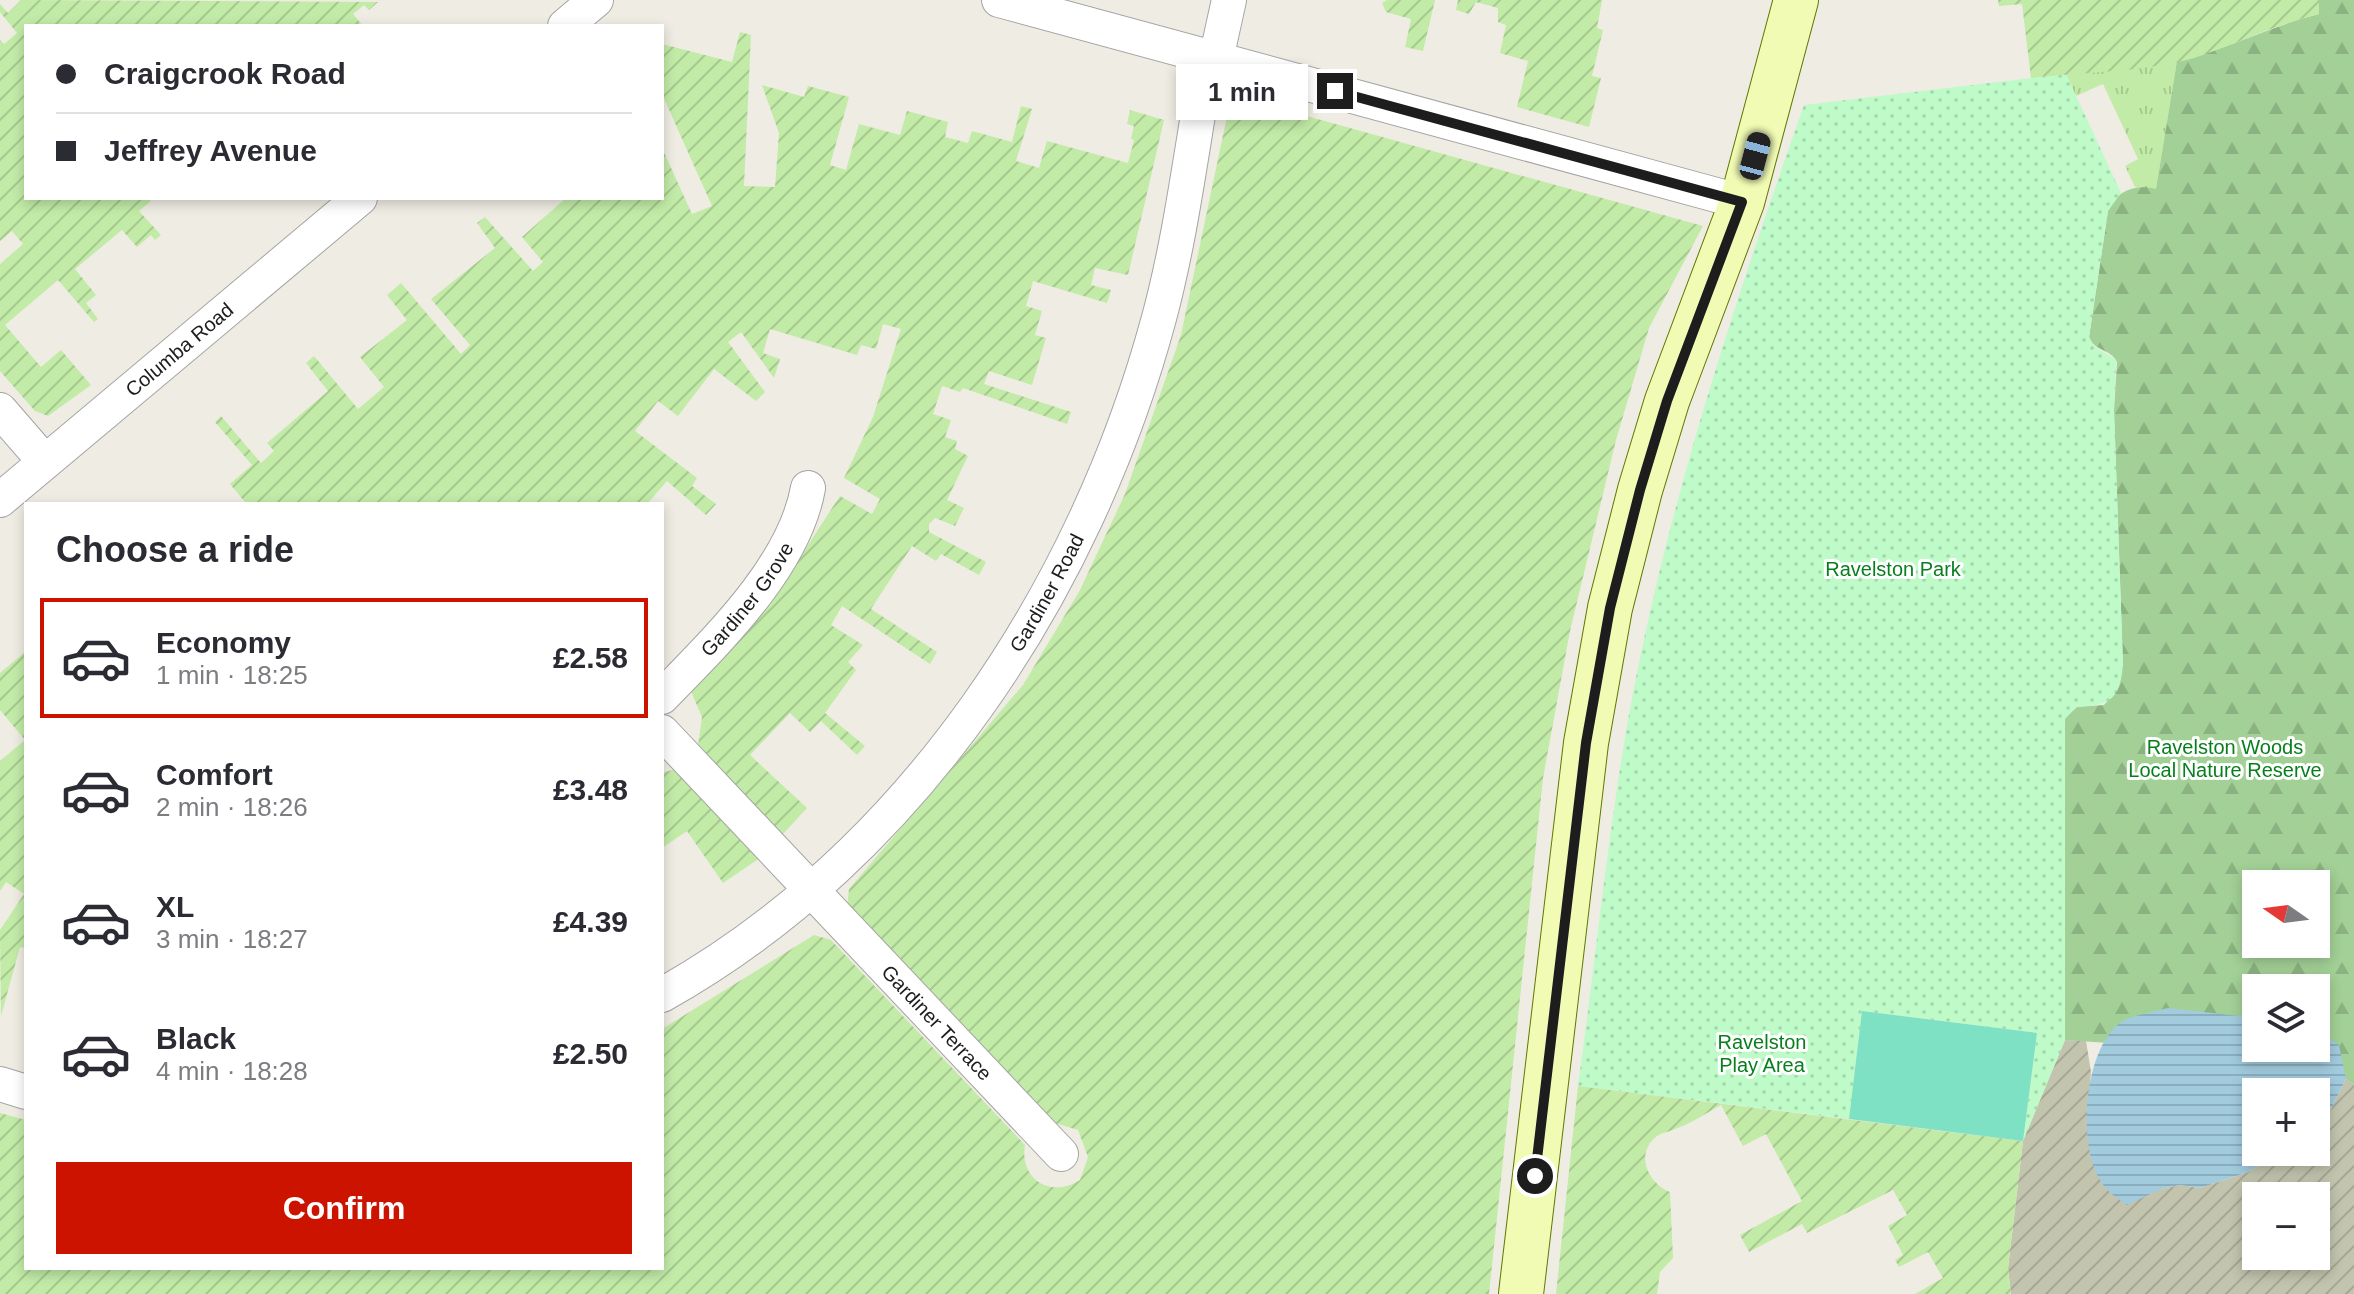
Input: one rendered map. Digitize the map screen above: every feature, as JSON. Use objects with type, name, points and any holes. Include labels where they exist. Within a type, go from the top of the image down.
[{"type":"street","points":[[567,24],[596,0]]},
{"type":"street","points":[[999,0],[1742,202]]},
{"type":"street","name":"Gardiner Road","points":[[664,994],[737,950],[812,892],[890,813],[963,725],[1013,652],[1051,587],[1098,494],[1132,408],[1160,314],[1212,58],[1229,0]]},
{"type":"street","points":[[1521,1294],[1586,743],[1610,608],[1640,490],[1667,401],[1742,202],[1796,0]]},
{"type":"street","name":"Columba Road","points":[[0,500],[358,200]]},
{"type":"street","points":[[0,410],[45,462]]},
{"type":"street","name":"Gardiner Grove","points":[[664,695],[773,570],[794,535],[808,488]]},
{"type":"street","points":[[664,734],[812,892]]},
{"type":"street","name":"Gardiner Terrace","points":[[812,892],[1061,1154]]},
{"type":"street","points":[[0,1084],[24,1091]]},
{"type":"shaded area","points":[[2065,1040],[2086,1041],[2091,1072],[2087,1121],[2161,1189],[2180,1185],[2200,1188],[2259,1166],[2330,1166],[2330,1111],[2346,1079],[2354,1084],[2354,1294],[2011,1294],[2008,1268],[2023,1141]]},
{"type":"green space","points":[[21,0],[378,2],[369,10],[364,5],[353,14],[361,24],[24,24],[24,200],[150,200],[139,211],[161,235],[155,240],[151,235],[137,247],[122,230],[75,269],[96,295],[86,303],[98,319],[94,322],[58,280],[5,325],[41,367],[61,350],[91,385],[48,416],[35,411],[0,371],[0,264],[23,244],[12,231],[0,241],[0,40],[4,44],[17,33],[0,12],[0,4],[8,13]]},
{"type":"green space","points":[[1387,0],[1435,0],[1423,51],[1405,47],[1411,19],[1386,12],[1382,3]]},
{"type":"green space","points":[[1458,0],[1602,0],[1597,28],[1603,30],[1592,76],[1601,78],[1589,127],[1517,107],[1528,61],[1500,53],[1506,25],[1498,22],[1498,8],[1476,2],[1469,14],[1456,10]]},
{"type":"green space","points":[[1998,0],[2319,0],[2319,14],[2184,61],[2031,78],[2022,4],[1999,6]]},
{"type":"green space","name":"Ravelston Woods Local Nature Reserve","points":[[2319,0],[2354,0],[2354,1084],[2319,1063],[2330,1062],[2330,974],[2242,974],[2242,1044],[2124,1044],[2065,1040],[2064,719],[2077,707],[2104,705],[2117,691],[2123,665],[2114,410],[2117,362],[2089,337],[2108,211],[2116,198],[2128,190],[2141,187],[2156,189],[2177,61],[2319,14]]},
{"type":"green space","points":[[740,32],[751,35],[744,186],[775,187],[779,133],[762,85],[804,97],[808,86],[849,97],[830,165],[846,170],[859,124],[900,135],[907,111],[948,122],[945,137],[968,143],[972,131],[1012,142],[1021,106],[1032,109],[1016,161],[1039,168],[1047,141],[1128,163],[1134,140],[1131,139],[1134,126],[1127,124],[1130,110],[1164,120],[1128,275],[1095,268],[1091,285],[1111,290],[1107,303],[1033,281],[1026,306],[1042,311],[1035,335],[1046,338],[1032,385],[989,371],[984,384],[1071,412],[1067,424],[963,388],[960,392],[942,386],[933,414],[951,420],[945,437],[957,441],[955,449],[968,456],[947,500],[964,508],[955,526],[935,518],[929,524],[929,532],[986,562],[979,575],[941,554],[936,561],[912,546],[871,609],[937,652],[930,664],[842,606],[831,625],[863,645],[848,662],[856,670],[825,713],[865,746],[857,755],[821,721],[810,732],[790,713],[750,755],[807,808],[782,835],[698,746],[702,717],[690,689],[791,571],[840,496],[872,514],[880,499],[844,478],[873,417],[901,329],[883,324],[876,349],[861,345],[857,355],[770,329],[763,353],[780,359],[774,378],[741,332],[728,342],[765,392],[756,401],[714,369],[678,416],[658,401],[635,431],[697,478],[692,486],[716,504],[706,515],[667,481],[649,502],[245,502],[230,484],[252,465],[215,422],[221,416],[261,463],[274,451],[267,443],[328,391],[306,363],[314,356],[358,409],[384,387],[360,357],[407,320],[387,295],[401,283],[461,354],[470,345],[431,299],[495,248],[477,223],[485,217],[533,271],[543,262],[522,237],[564,200],[664,200],[664,152],[692,214],[712,206],[664,98],[664,45],[732,62]]},
{"type":"green space","points":[[2177,61],[2156,189],[2135,187],[2125,166],[2138,159],[2103,84],[2076,96],[2066,74]]},
{"type":"green space","name":"Ravelston Park","points":[[2066,74],[2121,193],[2108,211],[2089,337],[2094,346],[2116,360],[2114,410],[2123,665],[2119,686],[2111,699],[2097,705],[2076,707],[2065,719],[2065,1040],[2023,1141],[2037,1033],[1862,1011],[1849,1119],[1578,1086],[1614,811],[1644,641],[1704,409],[1804,105]]},
{"type":"green space","points":[[1249,100],[1703,226],[1649,328],[1616,440],[1570,631],[1543,778],[1489,1294],[0,1294],[0,1113],[24,1119],[24,1270],[664,1270],[664,1028],[814,935],[831,940],[1025,1145],[1024,1157],[1032,1176],[1048,1186],[1058,1187],[1080,1180],[1088,1157],[1078,1130],[1055,1123],[847,908],[849,889],[1023,685],[1080,590],[1125,494],[1181,335],[1226,121],[1231,110]]},
{"type":"green space","points":[[24,653],[24,739],[0,710],[0,673]]},
{"type":"green space","points":[[24,741],[24,894],[6,882],[0,891],[0,761]]},
{"type":"green space","points":[[675,769],[760,858],[723,883],[687,831],[664,847],[664,772]]},
{"type":"green space","points":[[24,894],[24,948],[20,947],[1,1016],[0,930]]},
{"type":"green space","points":[[1862,1011],[2037,1033],[2023,1141],[1849,1119]]},
{"type":"green space","points":[[1578,1086],[2023,1141],[2008,1268],[2011,1294],[1915,1294],[1943,1278],[1928,1252],[1899,1267],[1895,1260],[1903,1255],[1888,1226],[1907,1215],[1893,1190],[1807,1233],[1802,1224],[1749,1252],[1740,1235],[1802,1201],[1766,1134],[1743,1146],[1721,1105],[1657,1136],[1646,1151],[1650,1175],[1670,1192],[1673,1258],[1660,1272],[1657,1294],[1556,1294]]},
{"type":"water","points":[[2168,1008],[2242,1016],[2242,1062],[2330,1062],[2330,1039],[2339,1045],[2346,1079],[2330,1111],[2330,1078],[2242,1078],[2242,1166],[2259,1166],[2200,1188],[2180,1185],[2161,1189],[2127,1205],[2106,1188],[2093,1164],[2088,1144],[2088,1098],[2098,1053],[2120,1023]]},
{"type":"route","points":[[1335,91],[1742,202],[1667,401],[1640,490],[1610,608],[1586,743],[1535,1176]]},
{"type":"park label","name":"Ravelston Play Area","points":[[1762,1054]]}]
